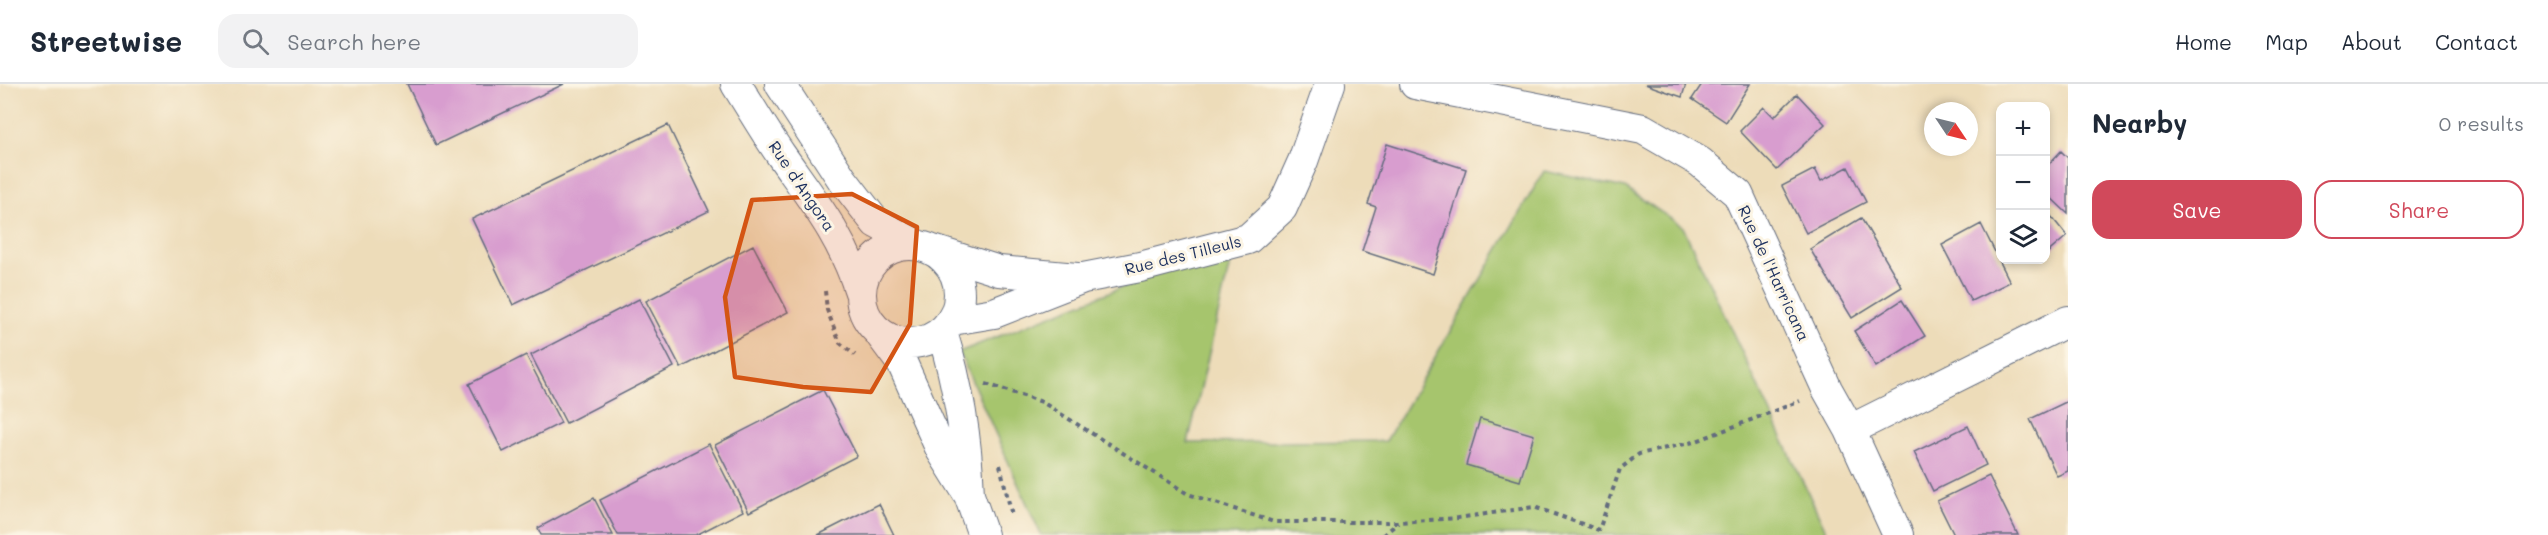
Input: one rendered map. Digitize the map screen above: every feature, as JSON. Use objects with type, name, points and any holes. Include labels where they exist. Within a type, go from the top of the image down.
[{"type":"street","name":"Rue d'Angora","points":[[736,84],[780,154],[827,218],[851,263],[860,292]]},
{"type":"street","points":[[780,84],[842,179],[876,223],[945,259],[957,280],[958,304],[947,326],[927,341],[911,344],[895,342],[880,334]]},
{"type":"street","name":"Rue des Tilleuls","points":[[947,326],[994,313],[1083,278],[1140,267],[1248,239],[1282,208],[1303,161],[1330,84]]},
{"type":"street","name":"Rue de l'Harricana","points":[[1415,84],[1643,129],[1700,162],[1738,194],[1827,389],[1850,430],[1898,535]]},
{"type":"street","points":[[924,247],[900,246],[885,251],[872,262],[864,276],[860,292],[862,308],[869,323],[903,365],[941,450],[969,495],[983,535]]},
{"type":"street","name":"Rue des Tilleuls","points":[[924,247],[999,271],[1083,278]]},
{"type":"street","points":[[1850,430],[2068,321]]},
{"type":"street","points":[[947,326],[967,441],[969,495]]},
{"type":"path","points":[[982,382],[1042,402],[1188,494],[1274,522],[1399,522],[1458,518],[1534,507],[1600,533],[1620,469],[1640,454],[1694,442],[1781,410],[1827,389]]},
{"type":"path","points":[[1383,535],[1399,522]]},
{"type":"highlighted area","points":[[852,194],[917,227],[910,324],[871,392],[803,387],[735,377],[725,297],[752,200]]},
{"type":"green space","points":[[1544,171],[1625,188],[1683,227],[1828,535],[1041,535],[959,352],[1235,242],[1188,443],[1386,441]]},
{"type":"building","points":[[407,84],[564,84],[436,145]]},
{"type":"building","points":[[1645,84],[1686,84],[1682,97]]},
{"type":"building","points":[[1702,84],[1750,84],[1726,122],[1692,99]]},
{"type":"building","points":[[1797,94],[1825,124],[1777,170],[1740,131],[1764,107],[1774,117]]},
{"type":"building","points":[[668,125],[709,211],[513,305],[472,219]]},
{"type":"building","points":[[1387,144],[1466,169],[1433,274],[1362,251],[1376,207],[1368,204]]},
{"type":"building","points":[[2061,151],[2068,158],[2068,214],[2050,197],[2050,163]]},
{"type":"building","points":[[1848,167],[1866,202],[1806,233],[1782,186],[1815,169],[1821,181]]},
{"type":"building","points":[[2050,215],[2067,236],[2050,251]]},
{"type":"building","points":[[1861,218],[1902,287],[1852,318],[1810,249]]},
{"type":"building","points":[[1981,224],[1996,254],[1996,264],[2001,264],[2010,282],[1971,301],[1942,245]]},
{"type":"building","points":[[753,245],[788,312],[681,368],[646,301]]},
{"type":"building","points":[[639,299],[674,367],[566,423],[531,355]]},
{"type":"building","points":[[1902,300],[1925,336],[1876,367],[1854,331]]},
{"type":"building","points":[[526,355],[561,423],[503,452],[469,384]]},
{"type":"building","points":[[823,390],[857,456],[749,512],[715,445]]},
{"type":"building","points":[[2068,401],[2068,471],[2057,476],[2030,419]]},
{"type":"building","points":[[1480,419],[1534,435],[1520,481],[1466,465]]},
{"type":"building","points":[[1968,426],[1986,465],[1933,491],[1914,452]]},
{"type":"building","points":[[709,444],[743,511],[696,535],[618,535],[600,500]]},
{"type":"building","points":[[1989,476],[2018,535],[1954,535],[1937,501]]},
{"type":"building","points":[[594,498],[613,535],[541,535],[538,528]]},
{"type":"building","points":[[879,504],[894,535],[818,535]]}]
